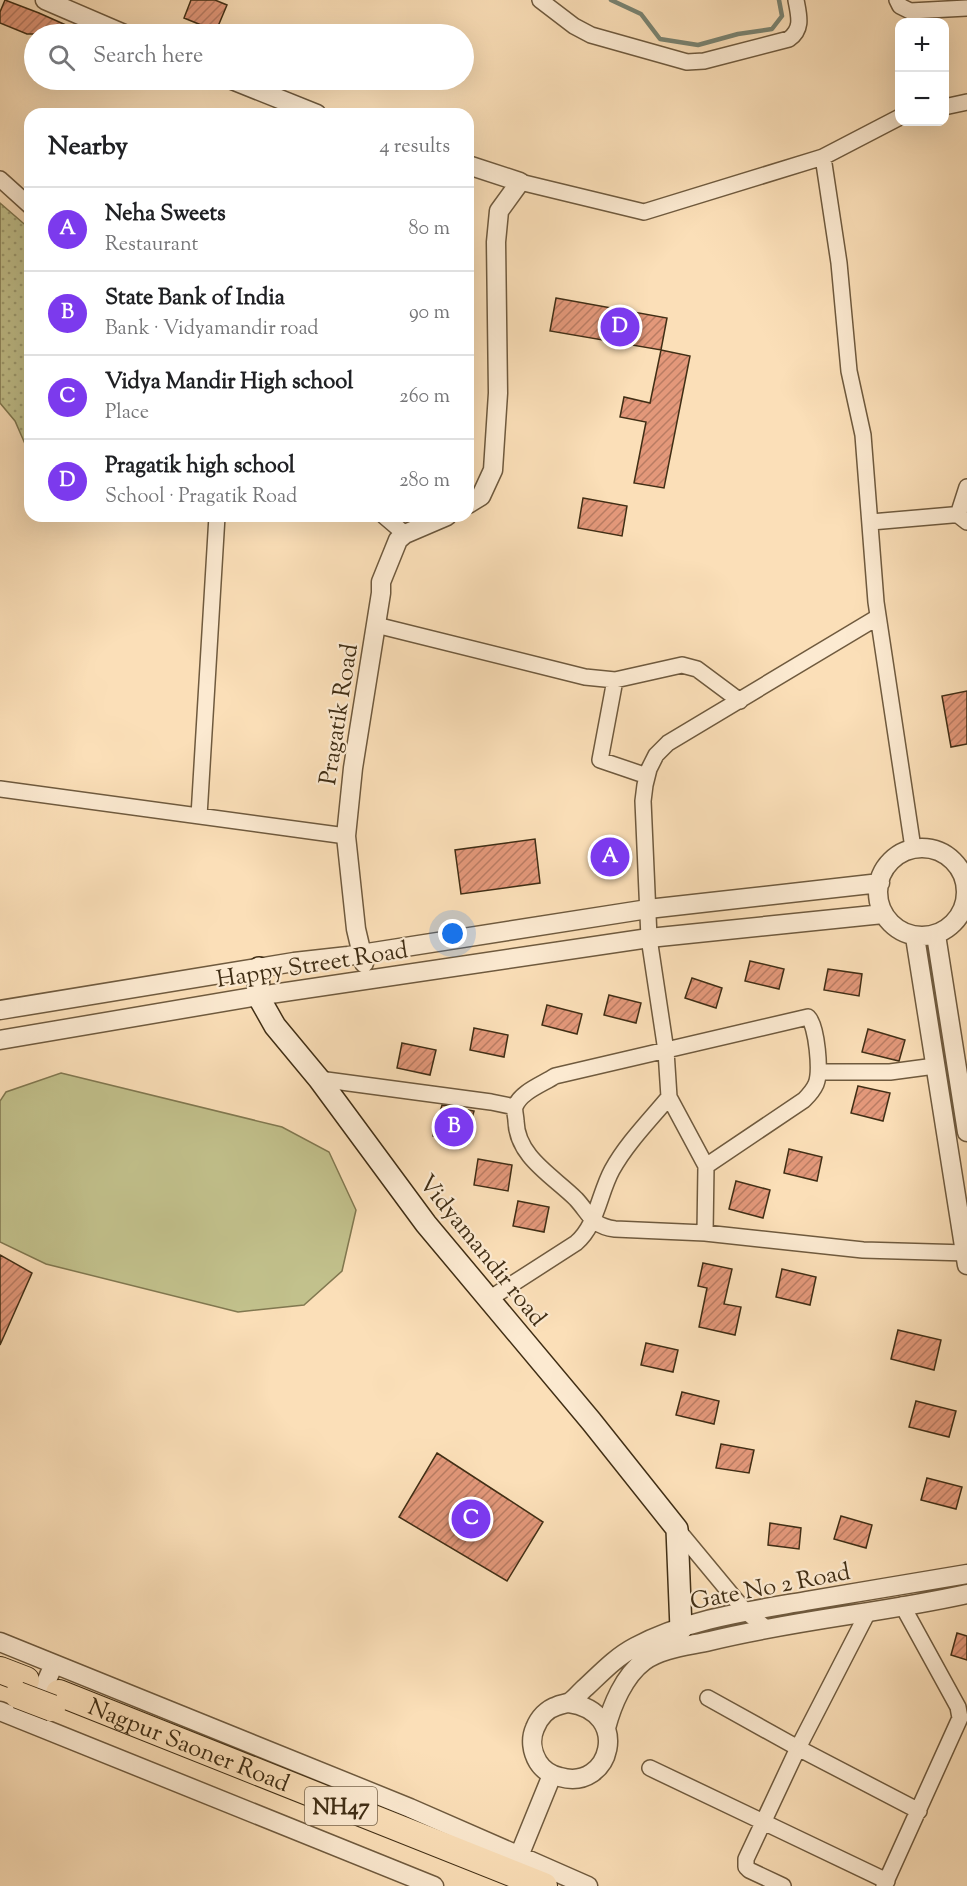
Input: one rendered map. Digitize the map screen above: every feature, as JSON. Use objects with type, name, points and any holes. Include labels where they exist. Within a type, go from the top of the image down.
[{"type":"highway","name":"Nagpur Saoner Road","points":[[0,1670],[11,1693],[56,1700],[544,1886]]},
{"type":"highway","name":"Nagpur Saoner Road","points":[[56,1700],[132,1737],[302,1803],[500,1886]]},
{"type":"main road","points":[[258,996],[259,968]]},
{"type":"main road","name":"Vidyamandir road","points":[[258,996],[274,1026],[319,1079],[426,1224],[677,1528]]},
{"type":"main road","points":[[677,1528],[684,1637]]},
{"type":"street","points":[[45,0],[101,24]]},
{"type":"street","points":[[540,0],[582,31],[687,62],[704,61],[789,39],[799,28],[796,0]]},
{"type":"street","points":[[897,0],[900,6],[910,11],[967,8]]},
{"type":"street","points":[[257,90],[302,108]]},
{"type":"street","points":[[949,106],[967,102]]},
{"type":"street","points":[[474,167],[520,182],[644,212],[823,157],[895,120]]},
{"type":"street","points":[[823,157],[839,264],[849,371],[863,435],[878,617],[913,848]]},
{"type":"street","points":[[0,179],[24,201]]},
{"type":"street","points":[[474,500],[481,496],[493,470],[498,393],[496,242],[500,211],[520,182]]},
{"type":"street","points":[[871,522],[962,518],[967,487]]},
{"type":"street","points":[[199,816],[217,522]]},
{"type":"street","points":[[391,522],[405,534],[433,522]]},
{"type":"street","name":"Pragatik Road","points":[[366,980],[363,952],[355,919],[346,836],[353,768],[369,674],[381,582],[398,540],[405,534]]},
{"type":"street","points":[[705,1233],[706,1166],[669,1097],[666,1051],[649,938],[643,801],[647,776],[656,755],[668,743],[878,617]]},
{"type":"street","points":[[376,625],[585,677],[615,680],[689,665],[740,701]]},
{"type":"street","points":[[615,680],[600,760],[647,776]]},
{"type":"street","points":[[0,789],[346,836]]},
{"type":"street","points":[[913,848],[934,849],[947,855],[957,865],[966,883],[964,905],[958,918],[949,928],[936,935],[915,937],[892,926],[883,914],[878,900],[880,883],[883,870],[893,858],[913,848]]},
{"type":"street","name":"Happy Street Road","points":[[0,1010],[294,962],[348,956],[648,909],[880,883]]},
{"type":"street","name":"Happy Street Road","points":[[0,1040],[258,996],[649,938],[883,914]]},
{"type":"street","points":[[936,935],[967,1132]]},
{"type":"street","points":[[706,1166],[804,1100],[817,1083],[819,1072],[813,1025],[808,1017],[555,1076],[524,1095],[515,1107],[516,1131],[529,1157],[577,1200],[593,1221],[600,1226],[615,1229],[705,1233],[862,1250],[966,1257],[915,937]]},
{"type":"street","points":[[293,991],[294,962]]},
{"type":"street","points":[[220,1003],[222,974]]},
{"type":"street","points":[[819,1072],[890,1072],[936,1066]]},
{"type":"street","points":[[319,1079],[515,1107]]},
{"type":"street","points":[[489,1299],[584,1237],[593,1221],[606,1183],[620,1158],[669,1097]]},
{"type":"street","points":[[677,1528],[746,1611],[766,1628]]},
{"type":"street","name":"Gate No 2 Road","points":[[606,1728],[616,1699],[631,1673],[642,1662],[684,1637],[746,1611],[967,1574]]},
{"type":"street","name":"Gate No 2 Road","points":[[569,1703],[618,1657],[639,1645],[684,1637],[867,1614],[902,1605],[964,1598]]},
{"type":"street","points":[[650,1768],[886,1884],[958,1724],[960,1713],[902,1605]]},
{"type":"street","points":[[783,1886],[746,1867],[747,1859],[762,1822],[798,1748],[867,1614]]},
{"type":"street","points":[[0,1642],[410,1808],[588,1886]]},
{"type":"street","points":[[29,1723],[54,1664]]},
{"type":"street","name":"Nagpur Saoner Road","points":[[11,1693],[29,1723],[434,1886]]},
{"type":"street","points":[[708,1698],[920,1811]]},
{"type":"street","points":[[569,1703],[582,1705],[598,1715],[606,1728],[609,1741],[601,1764],[582,1779],[568,1780],[552,1775],[541,1766],[532,1746],[534,1729],[542,1716],[554,1706],[569,1703]]},
{"type":"street","points":[[519,1856],[552,1775]]},
{"type":"shaded area","points":[[0,203],[24,224],[24,442],[15,421],[0,403]]},
{"type":"shaded area","points":[[61,1073],[282,1127],[329,1152],[356,1210],[342,1271],[304,1305],[238,1312],[46,1264],[0,1242],[0,1101],[6,1092]]},
{"type":"building","points":[[5,0],[64,24],[24,24],[24,33],[0,23],[0,12]]},
{"type":"building","points":[[191,0],[215,0],[227,5],[219,24],[199,24],[184,18]]},
{"type":"building","points":[[556,298],[667,318],[661,350],[550,331]]},
{"type":"building","points":[[661,350],[690,356],[664,488],[634,483],[646,422],[620,417],[624,397],[650,403]]},
{"type":"building","points":[[583,498],[627,506],[622,536],[578,528]]},
{"type":"building","points":[[967,691],[967,744],[951,747],[942,696]]},
{"type":"building","points":[[535,839],[540,883],[461,894],[455,850]]},
{"type":"building","points":[[750,961],[784,969],[779,989],[745,981]]},
{"type":"building","points":[[828,969],[862,974],[859,996],[824,990]]},
{"type":"building","points":[[692,978],[722,988],[716,1008],[685,998]]},
{"type":"building","points":[[609,995],[641,1003],[636,1023],[604,1015]]},
{"type":"building","points":[[547,1005],[582,1014],[577,1034],[542,1025]]},
{"type":"building","points":[[474,1028],[508,1035],[504,1057],[470,1050]]},
{"type":"building","points":[[868,1029],[905,1040],[899,1061],[862,1052]]},
{"type":"building","points":[[402,1043],[436,1050],[430,1075],[397,1068]]},
{"type":"building","points":[[858,1086],[890,1093],[883,1121],[851,1113]]},
{"type":"building","points":[[442,1105],[474,1111],[464,1145],[433,1136]]},
{"type":"building","points":[[789,1149],[822,1157],[817,1181],[784,1173]]},
{"type":"building","points":[[478,1159],[512,1165],[508,1191],[474,1185]]},
{"type":"building","points":[[736,1181],[770,1190],[763,1218],[729,1209]]},
{"type":"building","points":[[518,1201],[549,1207],[544,1232],[513,1226]]},
{"type":"building","points":[[0,1255],[32,1273],[0,1345]]},
{"type":"building","points":[[703,1263],[732,1269],[724,1304],[741,1307],[735,1335],[699,1327],[707,1288],[698,1286]]},
{"type":"building","points":[[782,1269],[816,1277],[810,1305],[776,1297]]},
{"type":"building","points":[[898,1330],[941,1340],[934,1370],[891,1359]]},
{"type":"building","points":[[646,1343],[678,1350],[673,1372],[641,1365]]},
{"type":"building","points":[[682,1392],[719,1401],[714,1424],[676,1415]]},
{"type":"building","points":[[916,1401],[956,1411],[949,1437],[909,1427]]},
{"type":"building","points":[[721,1444],[754,1450],[749,1473],[716,1468]]},
{"type":"building","points":[[437,1453],[543,1522],[507,1581],[399,1517]]},
{"type":"building","points":[[927,1478],[962,1487],[956,1509],[921,1500]]},
{"type":"building","points":[[841,1516],[872,1525],[866,1548],[834,1539]]},
{"type":"building","points":[[770,1523],[801,1528],[799,1549],[768,1545]]},
{"type":"building","points":[[957,1633],[967,1636],[967,1660],[951,1655]]},
{"type":"waterway","points":[[611,0],[641,14],[660,39],[698,45],[738,34],[772,29],[782,16],[779,0]]},
{"type":"place","name":"Pragatik high school","points":[[620,327]]},
{"type":"place","name":"Neha Sweets","points":[[610,857]]},
{"type":"place","name":"State Bank of India","points":[[454,1127]]},
{"type":"place","name":"Vidya Mandir High school","points":[[471,1519]]}]
